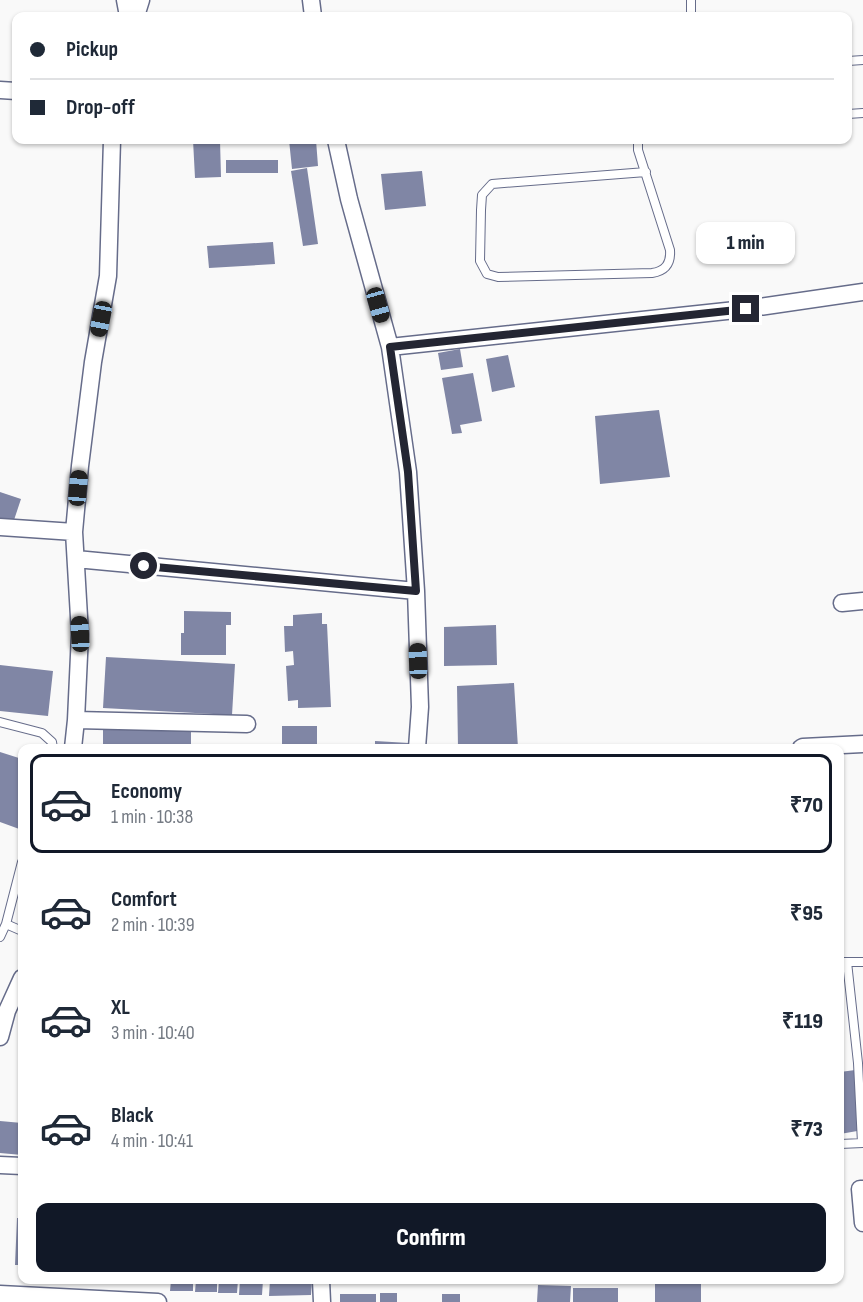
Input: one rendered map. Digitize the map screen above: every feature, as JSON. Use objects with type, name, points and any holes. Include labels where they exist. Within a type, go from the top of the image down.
[{"type":"street","points":[[73,744],[80,634],[74,532],[93,363],[108,276],[112,144]]},
{"type":"street","points":[[337,144],[390,347],[408,472],[416,591],[420,707],[417,744]]},
{"type":"street","points":[[390,347],[746,309],[863,292]]},
{"type":"street","points":[[0,527],[74,532]]},
{"type":"street","points":[[75,559],[416,591]]},
{"type":"street","points":[[842,603],[863,601]]},
{"type":"street","points":[[76,720],[248,724]]},
{"type":"street","points":[[844,745],[863,744]]},
{"type":"street","points":[[0,1037],[7,1011],[18,987]]},
{"type":"street","points":[[0,1165],[18,1166]]},
{"type":"street","points":[[863,1189],[860,1189],[863,1223]]},
{"type":"street","points":[[321,1284],[322,1302]]},
{"type":"street","points":[[0,1294],[158,1302]]},
{"type":"lane","points":[[638,144],[670,250],[671,257],[667,266],[660,272],[498,278],[487,274],[480,261],[481,210],[482,195],[492,184],[646,172]]},
{"type":"lane","points":[[0,723],[42,733],[52,744]]},
{"type":"lane","points":[[0,938],[18,878]]},
{"type":"lane","points":[[6,924],[18,929]]},
{"type":"lane","points":[[844,1144],[862,1143],[860,1062],[844,962],[863,962]]},
{"type":"building","points":[[193,144],[220,144],[221,177],[195,178]]},
{"type":"building","points":[[289,144],[316,144],[318,166],[292,169]]},
{"type":"building","points":[[226,160],[278,160],[278,173],[226,173]]},
{"type":"building","points":[[307,168],[318,244],[303,246],[291,171]]},
{"type":"building","points":[[422,171],[426,206],[385,210],[381,174]]},
{"type":"building","points":[[273,242],[275,264],[209,268],[207,246]]},
{"type":"building","points":[[460,349],[463,367],[441,370],[438,353]]},
{"type":"building","points":[[508,355],[515,387],[492,392],[486,359]]},
{"type":"building","points":[[473,373],[482,421],[460,425],[462,433],[452,434],[442,378]]},
{"type":"building","points":[[659,410],[670,477],[600,484],[595,416]]},
{"type":"building","points":[[0,492],[21,499],[13,523],[0,519]]},
{"type":"building","points":[[184,611],[231,612],[231,625],[226,625],[226,655],[181,655]]},
{"type":"building","points":[[322,613],[322,624],[327,624],[331,707],[298,708],[298,700],[288,701],[286,666],[294,665],[293,651],[285,652],[284,626],[293,626],[293,615]]},
{"type":"building","points":[[496,625],[497,665],[444,666],[444,627]]},
{"type":"building","points":[[106,657],[235,664],[232,715],[103,708]]},
{"type":"building","points":[[0,665],[53,671],[48,716],[0,711]]},
{"type":"building","points":[[514,683],[518,744],[458,744],[457,686]]},
{"type":"building","points":[[282,726],[317,726],[317,744],[282,744]]},
{"type":"building","points":[[103,728],[191,729],[191,744],[103,744]]},
{"type":"building","points":[[375,741],[409,743],[409,744],[375,744]]},
{"type":"building","points":[[0,752],[18,758],[18,829],[0,822]]},
{"type":"building","points":[[863,1069],[863,1130],[844,1133],[844,1071]]},
{"type":"building","points":[[0,1121],[18,1123],[18,1155],[0,1153]]},
{"type":"building","points":[[17,1218],[18,1218],[18,1265],[15,1265]]},
{"type":"building","points":[[171,1284],[193,1284],[193,1291],[170,1291]]},
{"type":"building","points":[[196,1284],[217,1284],[217,1292],[195,1292]]},
{"type":"building","points":[[219,1284],[238,1284],[237,1293],[218,1293]]},
{"type":"building","points":[[240,1284],[263,1284],[262,1295],[239,1295]]},
{"type":"building","points":[[270,1284],[312,1284],[311,1295],[269,1296]]},
{"type":"building","points":[[655,1284],[701,1284],[701,1302],[655,1302]]},
{"type":"building","points":[[538,1285],[571,1286],[570,1302],[537,1302]]},
{"type":"building","points":[[573,1288],[618,1288],[618,1302],[573,1302]]},
{"type":"building","points":[[380,1293],[397,1293],[397,1302],[380,1302]]},
{"type":"building","points":[[340,1294],[376,1294],[376,1302],[340,1302]]},
{"type":"building","points":[[442,1294],[460,1294],[460,1302],[442,1302]]},
{"type":"route","points":[[144,566],[416,591],[408,472],[390,347],[746,309]]}]
